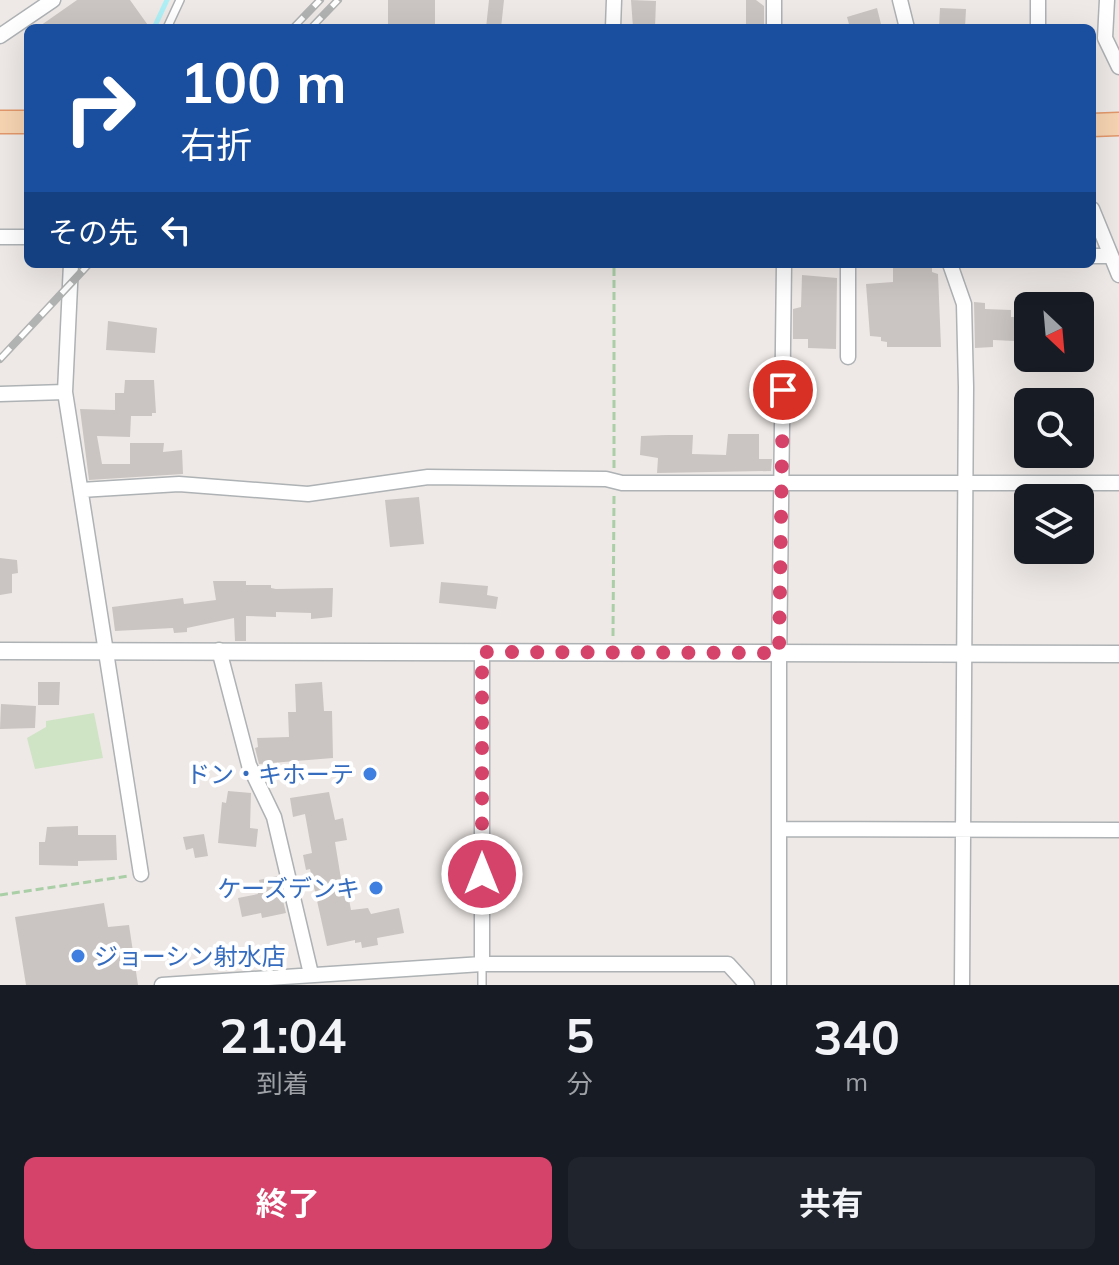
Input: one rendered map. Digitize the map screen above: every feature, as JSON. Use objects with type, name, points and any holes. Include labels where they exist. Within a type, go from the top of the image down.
[{"type":"main road","points":[[0,122],[24,122]]},
{"type":"main road","points":[[1096,125],[1119,124]]},
{"type":"street","points":[[0,36],[53,0]]},
{"type":"street","points":[[613,24],[614,0]]},
{"type":"street","points":[[774,0],[774,24]]},
{"type":"street","points":[[900,0],[906,24]]},
{"type":"street","points":[[1038,0],[1038,24]]},
{"type":"street","points":[[1107,0],[1105,38],[1119,67]]},
{"type":"street","points":[[1096,219],[1119,275]]},
{"type":"street","points":[[0,237],[24,237]]},
{"type":"street","points":[[1096,256],[1111,256]]},
{"type":"street","points":[[71,268],[65,392],[141,874]]},
{"type":"street","points":[[779,985],[784,268]]},
{"type":"street","points":[[848,268],[848,357]]},
{"type":"street","points":[[951,268],[964,304],[962,985]]},
{"type":"street","points":[[0,394],[65,392]]},
{"type":"street","points":[[81,490],[179,484],[308,494],[428,477],[782,484],[1119,483]]},
{"type":"street","points":[[219,650],[249,765],[274,817],[311,974]]},
{"type":"street","points":[[0,651],[1119,654]]},
{"type":"street","points":[[482,652],[482,964]]},
{"type":"street","points":[[779,829],[1119,830]]},
{"type":"street","points":[[162,985],[482,964],[728,964],[747,985]]},
{"type":"lane","points":[[169,24],[180,0]]},
{"type":"lane","points":[[482,964],[482,985]]},
{"type":"path","points":[[613,652],[614,268]]},
{"type":"path","points":[[0,895],[141,874]]},
{"type":"green space","points":[[94,713],[103,758],[35,769],[27,738],[46,727],[46,721]]},
{"type":"building","points":[[77,0],[130,0],[147,24],[43,24]]},
{"type":"building","points":[[388,0],[435,0],[435,24],[388,24]]},
{"type":"building","points":[[489,0],[504,0],[501,24],[486,24]]},
{"type":"building","points":[[631,0],[656,1],[655,24],[633,24]]},
{"type":"building","points":[[746,0],[756,0],[764,6],[764,24],[746,24]]},
{"type":"building","points":[[877,8],[881,24],[849,24],[847,17]]},
{"type":"building","points":[[940,8],[966,9],[965,24],[939,24]]},
{"type":"building","points":[[893,268],[932,268],[932,272],[938,274],[941,347],[887,347],[887,342],[881,341],[881,337],[870,336],[866,284],[893,282]]},
{"type":"building","points":[[802,275],[837,278],[836,349],[808,348],[808,339],[793,339],[793,309],[801,307]]},
{"type":"building","points":[[974,302],[985,303],[985,309],[1011,310],[1014,341],[993,340],[993,347],[975,348]]},
{"type":"building","points":[[108,321],[157,328],[155,353],[106,350]]},
{"type":"building","points":[[125,380],[154,380],[156,413],[152,416],[131,416],[130,437],[97,436],[102,464],[130,464],[130,443],[164,443],[163,452],[182,450],[183,474],[89,480],[80,409],[115,410],[115,393],[124,393]]},
{"type":"building","points":[[728,434],[759,434],[759,459],[772,459],[771,471],[657,473],[658,458],[640,455],[641,436],[693,435],[692,454],[726,455]]},
{"type":"building","points":[[419,497],[424,544],[390,547],[385,500]]},
{"type":"building","points":[[0,558],[17,560],[18,573],[12,574],[12,593],[0,595]]},
{"type":"building","points":[[213,581],[246,581],[246,585],[271,585],[276,589],[333,588],[332,617],[311,619],[311,613],[276,612],[276,617],[246,616],[246,641],[235,641],[234,618],[187,628],[187,632],[174,633],[173,628],[115,631],[112,607],[183,598],[184,604],[216,600]]},
{"type":"building","points":[[441,582],[488,586],[487,595],[498,597],[496,609],[439,603]]},
{"type":"building","points":[[38,682],[60,682],[59,705],[38,705]]},
{"type":"building","points":[[322,682],[324,711],[332,711],[333,758],[259,764],[255,748],[258,747],[257,738],[289,737],[288,712],[296,712],[295,684]]},
{"type":"building","points":[[1,704],[36,706],[35,728],[0,729]]},
{"type":"building","points":[[228,791],[251,793],[250,828],[258,829],[256,847],[218,843],[222,802],[226,803]]},
{"type":"building","points":[[329,792],[335,820],[343,818],[347,840],[335,842],[342,885],[346,884],[351,910],[368,908],[371,914],[399,908],[404,933],[377,938],[378,945],[362,948],[361,942],[355,943],[355,940],[327,946],[310,869],[306,870],[303,855],[312,853],[305,814],[293,817],[290,798]]},
{"type":"building","points":[[78,826],[78,835],[116,835],[117,860],[78,861],[78,866],[39,865],[39,842],[45,842],[47,827]]},
{"type":"building","points":[[204,834],[208,856],[195,858],[193,848],[186,850],[183,837]]},
{"type":"building","points":[[277,876],[286,913],[262,918],[261,913],[242,917],[238,898],[258,894],[257,890],[261,889],[259,880]]},
{"type":"building","name":"ジョーシン射水店","points":[[104,903],[108,927],[129,925],[138,985],[26,985],[15,917]]},
{"type":"waterway","points":[[156,24],[167,0]]},
{"type":"railway","points":[[297,24],[320,0]]},
{"type":"railway","points":[[315,24],[338,0]]},
{"type":"railway","points":[[0,359],[85,268]]},
{"type":"place","name":"ドン・キホーテ","points":[[370,774]]},
{"type":"place","name":"ケーズデンキ","points":[[376,888]]},
{"type":"place","name":"ジョーシン射水店","points":[[78,956]]},
{"type":"route","points":[[482,874],[482,652],[779,653],[783,390]]}]
